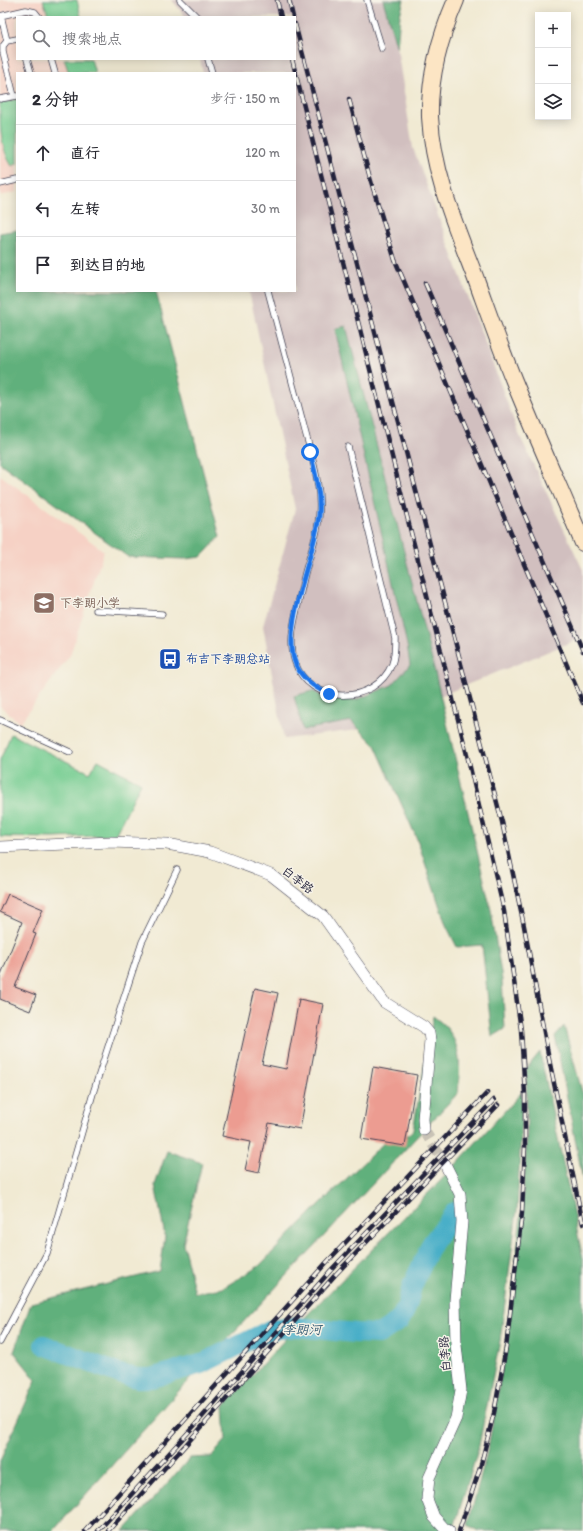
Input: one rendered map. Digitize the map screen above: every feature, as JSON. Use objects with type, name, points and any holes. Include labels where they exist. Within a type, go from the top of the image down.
[{"type":"street","points":[[456,0],[436,54],[430,91],[432,144],[451,214],[514,381],[583,543]]},
{"type":"street","name":"白李路","points":[[0,847],[111,842],[167,844],[210,852],[271,875],[323,916],[384,1002],[424,1027],[429,1033],[430,1040],[423,1119],[424,1130]]},
{"type":"street","name":"白李路","points":[[445,1164],[460,1194],[462,1222],[454,1300],[456,1345],[461,1390],[456,1418],[429,1478],[427,1499],[434,1517],[444,1528],[449,1531]]},
{"type":"lane","points":[[180,0],[196,16]]},
{"type":"lane","points":[[367,0],[382,49]]},
{"type":"lane","points":[[7,41],[0,16],[26,10],[35,12],[38,16]]},
{"type":"lane","points":[[0,99],[16,96],[3,52],[3,46],[7,41],[16,39]]},
{"type":"lane","points":[[27,60],[31,72]]},
{"type":"lane","points":[[51,60],[55,72]]},
{"type":"lane","points":[[208,60],[212,72]]},
{"type":"lane","points":[[0,184],[16,180]]},
{"type":"lane","points":[[268,292],[310,452],[318,489],[319,514],[294,624],[292,641],[293,654],[302,675],[310,684],[329,694],[341,696],[365,692],[376,685],[384,677],[392,665],[395,652],[395,638],[348,447]]},
{"type":"lane","points":[[96,610],[162,614]]},
{"type":"lane","points":[[0,720],[70,752]]},
{"type":"lane","points":[[0,1342],[47,1253],[94,1090],[142,942],[177,870]]},
{"type":"shaded area","points":[[0,0],[43,0],[49,16],[16,16],[16,60],[64,60],[69,72],[16,72],[16,192],[0,196]]},
{"type":"shaded area","points":[[172,0],[383,0],[397,48],[413,148],[518,432],[583,570],[583,637],[357,730],[284,739],[263,626],[295,509],[249,292],[296,292],[296,72],[203,72],[200,60],[296,60],[296,16],[185,16]]},
{"type":"shaded area","name":"下李朗小学","points":[[0,475],[104,551],[70,655],[20,723],[0,706]]},
{"type":"green space","points":[[43,0],[77,0],[81,16],[49,16]]},
{"type":"green space","points":[[383,0],[404,0],[400,15],[397,48]]},
{"type":"green space","points":[[64,60],[91,60],[95,72],[69,72]]},
{"type":"green space","points":[[16,99],[16,164],[12,166],[3,144],[0,103]]},
{"type":"green space","points":[[16,230],[16,292],[156,292],[220,537],[201,557],[185,559],[128,557],[0,463],[0,233]]},
{"type":"green space","points":[[346,326],[433,664],[491,910],[502,980],[505,1029],[492,1037],[482,945],[457,947],[446,925],[417,839],[375,745],[351,721],[303,730],[294,696],[312,691],[326,698],[356,700],[392,685],[410,665],[407,645],[335,329]]},
{"type":"green space","points":[[11,734],[90,773],[98,760],[141,783],[115,835],[53,838],[0,837],[0,760]]},
{"type":"green space","points":[[433,1016],[447,1029],[456,1046],[459,1061],[458,1093],[176,1394],[53,1531],[0,1531],[0,1461],[36,1380],[14,1352],[31,1303],[160,1271],[165,1236],[155,1185],[167,1151],[202,1163],[183,1244],[195,1293],[223,1288],[259,1266],[321,1203],[389,1138],[402,1140],[413,1130]]},
{"type":"green space","points":[[564,1026],[583,1095],[583,1180],[555,1036]]},
{"type":"green space","points":[[540,1052],[583,1259],[583,1531],[478,1531],[468,1525],[489,1444],[507,1339],[522,1206],[527,1135],[526,1069]]},
{"type":"green space","points":[[523,1091],[517,1211],[500,1341],[478,1450],[453,1531],[124,1531],[190,1458],[211,1457],[226,1440],[224,1406],[309,1313],[448,1173]]},
{"type":"building","points":[[8,894],[43,909],[33,933],[36,934],[15,987],[36,995],[30,1011],[0,999],[0,977],[22,922],[0,912]]},
{"type":"building","points":[[255,988],[278,993],[262,1064],[286,1069],[299,999],[323,1004],[300,1129],[269,1123],[259,1173],[245,1170],[251,1142],[222,1136]]},
{"type":"building","points":[[373,1067],[417,1075],[405,1146],[361,1139]]},
{"type":"waterway","name":"李朗河","points":[[44,1345],[120,1374],[137,1378],[151,1378],[201,1364],[270,1330],[296,1327],[379,1334],[400,1320],[407,1306],[412,1286],[432,1243],[455,1212]]},
{"type":"tunnel","points":[[424,1130],[445,1164]]},
{"type":"railway","points":[[277,0],[281,16]]},
{"type":"railway","points":[[289,0],[293,16]]},
{"type":"railway","points":[[296,28],[502,822],[583,1224]]},
{"type":"railway","points":[[292,60],[295,72]]},
{"type":"railway","points":[[296,75],[469,763],[504,911],[521,1030],[525,1094],[525,1146],[522,1213],[506,1348],[494,1413],[480,1468],[459,1531]]},
{"type":"railway","points":[[349,99],[370,178],[395,260],[583,703]]},
{"type":"railway","points":[[425,283],[583,651]]},
{"type":"railway","points":[[85,1531],[326,1263],[487,1093]]},
{"type":"railway","points":[[98,1531],[195,1425],[331,1270],[494,1100]]},
{"type":"railway","points":[[108,1531],[336,1274],[498,1105]]},
{"type":"place","name":"下李朗小学","points":[[44,603]]},
{"type":"place","name":"布吉下李朗总站","points":[[170,659]]},
{"type":"route","points":[[310,452],[318,489],[319,514],[294,624],[292,641],[293,654],[302,675],[310,684],[329,694]]}]
